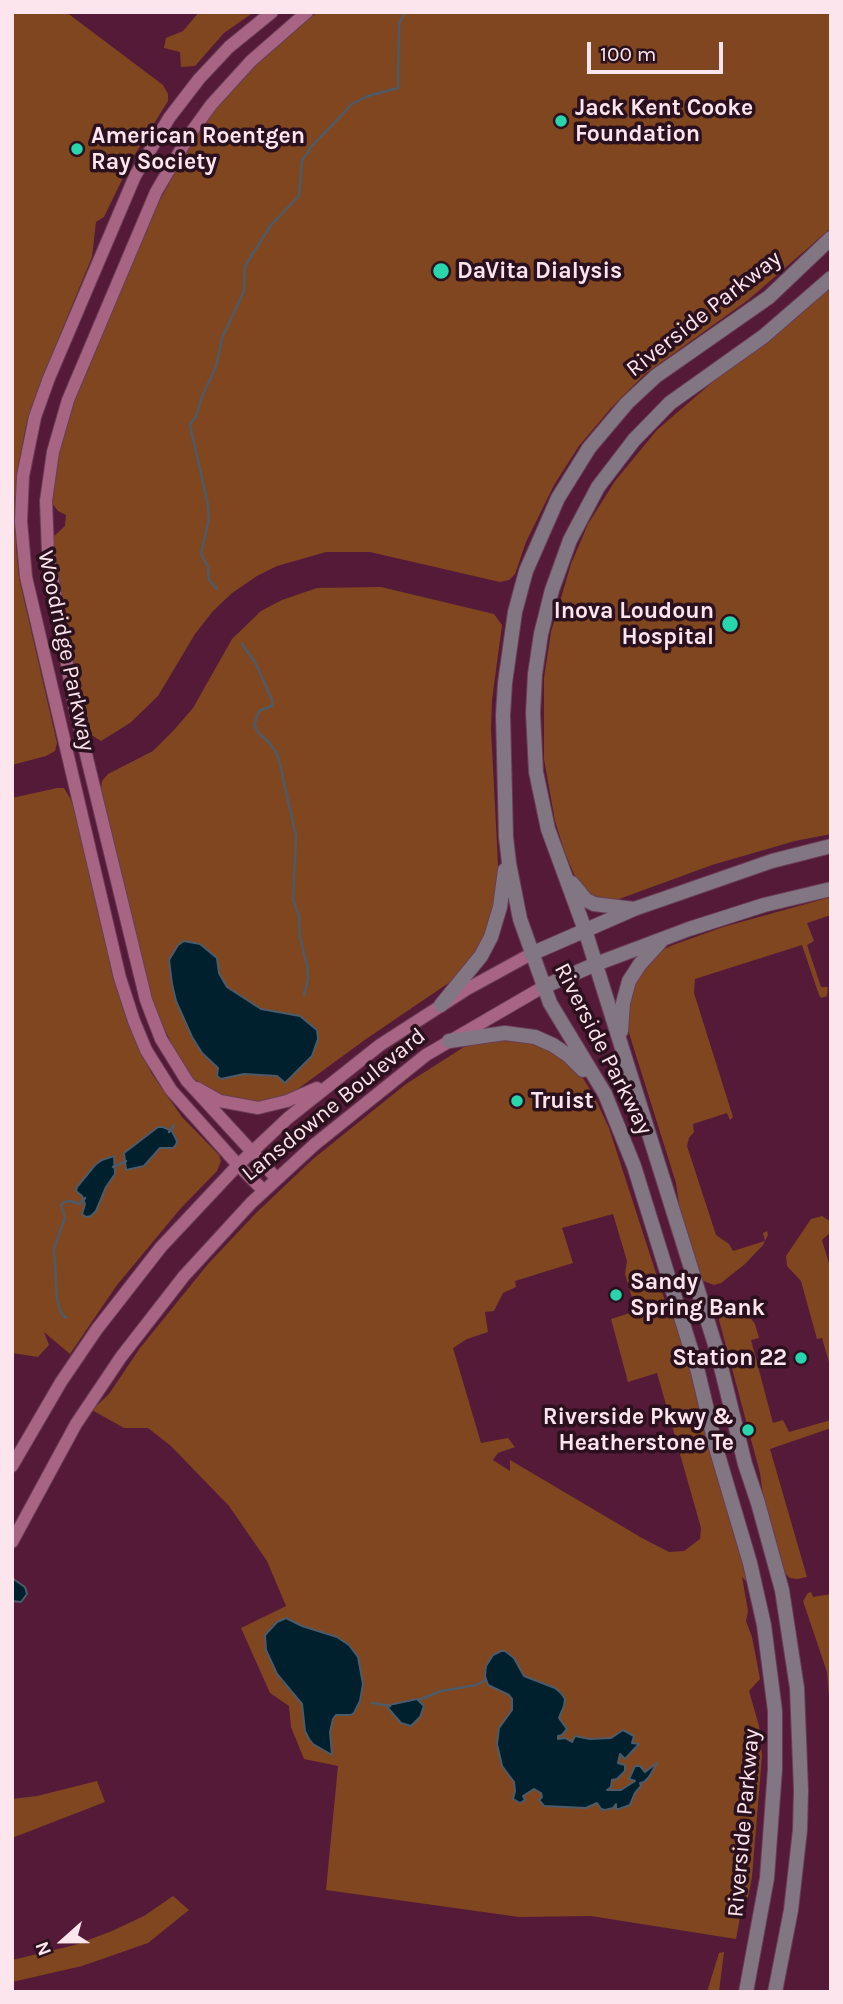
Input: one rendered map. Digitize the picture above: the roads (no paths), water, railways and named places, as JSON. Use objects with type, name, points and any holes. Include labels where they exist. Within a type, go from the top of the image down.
[{"type":"main road","name":"Riverside Parkway","points":[[746,1992],[767,1878],[775,1769],[775,1711],[764,1625],[750,1563],[716,1448],[698,1372],[634,1166],[605,1094],[564,1029],[543,987],[531,954],[513,890],[506,837],[503,715],[515,612],[526,571],[558,498],[589,448],[627,403],[671,365],[769,297],[831,238]]},
{"type":"main road","name":"Riverside Parkway","points":[[775,1992],[791,1910],[800,1830],[800,1718],[790,1637],[775,1561],[745,1464],[717,1351],[586,930],[548,830],[534,752],[533,713],[541,634],[552,590],[570,540],[588,505],[621,455],[670,403],[787,318],[831,278]]},
{"type":"main road","points":[[441,1005],[481,956],[491,937],[500,907],[506,837]]},
{"type":"main road","name":"Lansdowne Boulevard","points":[[531,954],[634,909],[772,861],[831,846]]},
{"type":"main road","points":[[562,869],[586,900],[603,906],[634,909]]},
{"type":"main road","name":"Lansdowne Boulevard","points":[[543,987],[664,939],[764,905],[831,889]]},
{"type":"main road","points":[[621,1043],[623,1003],[629,981],[640,964],[664,939]]},
{"type":"main road","points":[[449,1041],[505,1033],[535,1037],[569,1056],[605,1094]]},
{"type":"street","name":"Woodridge Parkway","points":[[264,1191],[187,1110],[159,1074],[126,1000],[26,577],[20,521],[23,477],[35,417],[135,176],[169,118],[199,79],[229,47],[272,12]]},
{"type":"street","name":"Woodridge Parkway","points":[[277,1179],[187,1081],[161,1039],[140,980],[75,705],[48,552],[46,501],[53,452],[68,400],[130,251],[166,173],[190,134],[228,84],[271,41],[307,12]]},
{"type":"street","name":"Lansdowne Boulevard","points":[[12,1466],[61,1382],[97,1329],[161,1247],[238,1165],[334,1080],[380,1045],[441,1005],[531,954]]},
{"type":"street","name":"Lansdowne Boulevard","points":[[12,1542],[76,1424],[144,1325],[184,1276],[264,1191],[314,1145],[388,1085],[449,1041],[543,987]]},
{"type":"street","points":[[187,1081],[220,1101],[258,1108],[298,1097],[334,1080]]},
{"type":"water","points":[[184,941],[200,944],[217,958],[219,973],[227,987],[261,1009],[300,1016],[317,1030],[318,1039],[312,1056],[285,1083],[277,1076],[244,1074],[221,1079],[217,1076],[218,1068],[202,1053],[176,1001],[169,960],[178,945]]},
{"type":"water","points":[[158,1127],[172,1131],[176,1145],[173,1148],[160,1148],[144,1166],[126,1170],[124,1153]]},
{"type":"water","points":[[114,1156],[115,1174],[96,1211],[86,1217],[82,1214],[85,1204],[76,1191],[77,1187],[95,1165]]},
{"type":"water","points":[[12,1578],[25,1587],[27,1594],[21,1602],[12,1601]]},
{"type":"water","points":[[286,1618],[337,1637],[349,1645],[358,1657],[363,1684],[360,1701],[351,1715],[336,1715],[333,1719],[330,1732],[332,1755],[309,1739],[305,1731],[302,1704],[277,1674],[266,1650],[265,1635],[277,1622]]},
{"type":"water","points":[[501,1651],[514,1658],[524,1676],[555,1688],[565,1699],[559,1718],[567,1729],[558,1739],[565,1738],[572,1742],[575,1736],[590,1739],[611,1738],[623,1730],[634,1736],[632,1743],[639,1744],[625,1759],[620,1754],[618,1763],[625,1765],[625,1771],[612,1780],[611,1787],[607,1790],[621,1790],[635,1781],[629,1779],[635,1766],[640,1766],[645,1772],[657,1763],[649,1777],[640,1783],[641,1786],[630,1805],[616,1809],[616,1804],[605,1810],[597,1803],[586,1808],[544,1806],[539,1800],[541,1793],[534,1789],[523,1796],[525,1800],[520,1803],[513,1799],[514,1782],[502,1766],[497,1744],[499,1728],[512,1710],[512,1699],[488,1685],[485,1676],[486,1666],[493,1655]]},
{"type":"water","points":[[417,1699],[424,1706],[420,1717],[411,1726],[401,1723],[388,1708],[389,1705]]},
{"type":"waterway","points":[[217,589],[209,580],[208,567],[201,554],[209,518],[208,505],[190,425],[216,367],[222,338],[244,291],[245,266],[271,225],[299,196],[302,161],[311,147],[352,104],[368,96],[398,88],[399,24],[405,12]]},
{"type":"waterway","points":[[242,644],[255,662],[272,700],[272,706],[259,711],[254,725],[278,756],[296,836],[293,900],[299,915],[300,938],[307,965],[308,979],[304,995]]},
{"type":"waterway","points":[[169,1132],[174,1125]]},
{"type":"waterway","points":[[113,1167],[126,1161]]},
{"type":"waterway","points":[[66,1318],[61,1313],[57,1299],[54,1248],[65,1218],[61,1205],[71,1201],[79,1204],[85,1198]]},
{"type":"waterway","points":[[419,1700],[441,1691],[476,1685],[485,1680]]},
{"type":"waterway","points":[[372,1703],[390,1706]]},
{"type":"place","name":"Jack Kent Cooke Foundation","points":[[561,121]]},
{"type":"place","name":"American Roentgen Ray Society","points":[[77,149]]},
{"type":"place","name":"DaVita Dialysis","points":[[441,271]]},
{"type":"place","name":"Inova Loudoun Hospital","points":[[730,624]]},
{"type":"place","name":"Truist","points":[[517,1101]]},
{"type":"place","name":"Sandy Spring Bank","points":[[616,1295]]},
{"type":"place","name":"Station 22","points":[[801,1358]]},
{"type":"place","name":"Riverside Pkwy & Heatherstone Te","points":[[748,1430]]}]
